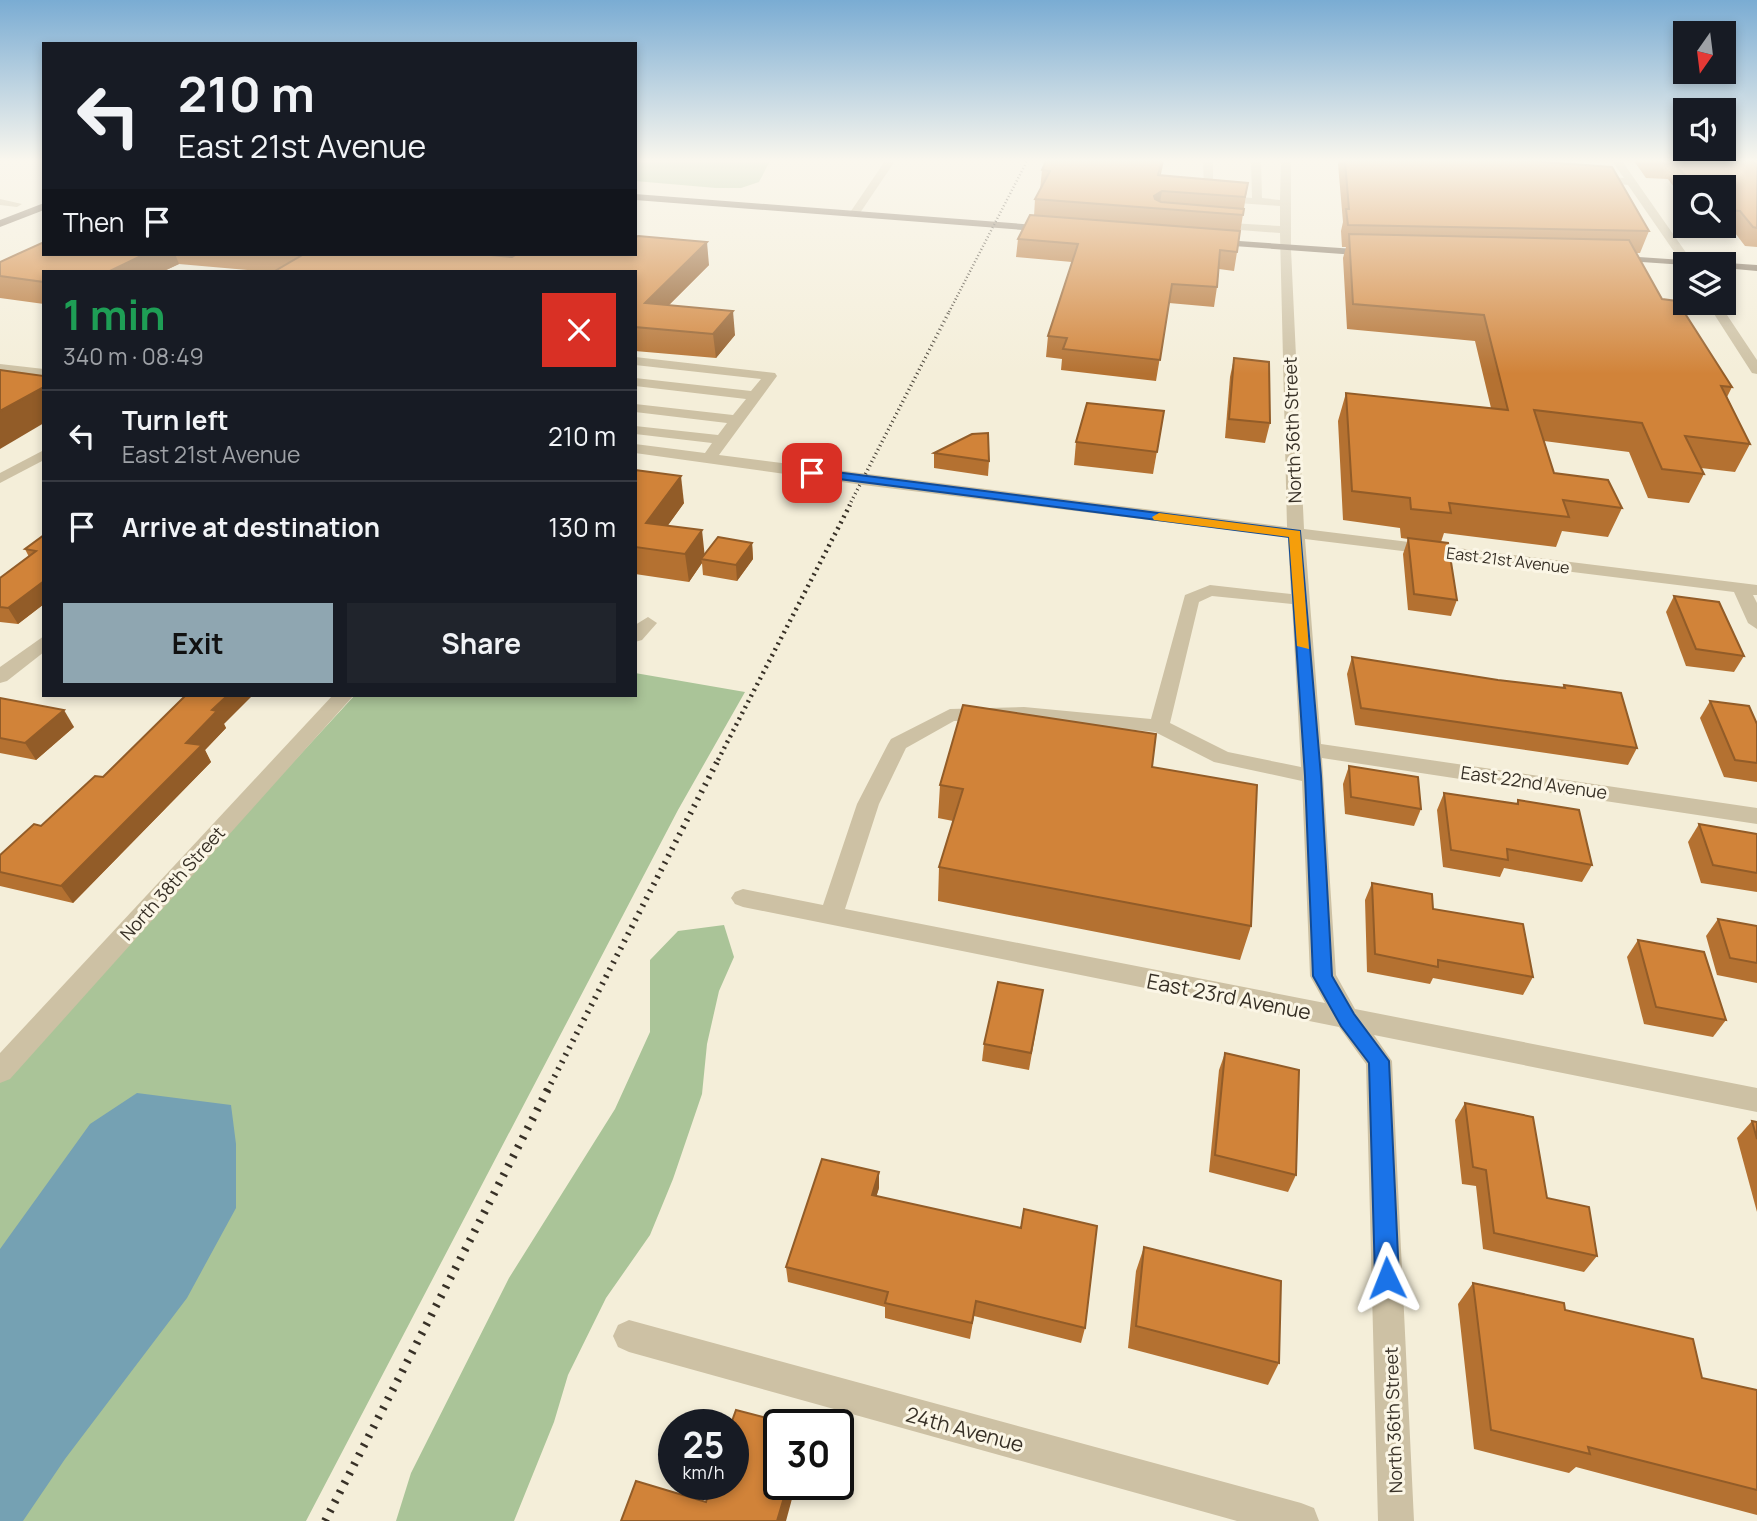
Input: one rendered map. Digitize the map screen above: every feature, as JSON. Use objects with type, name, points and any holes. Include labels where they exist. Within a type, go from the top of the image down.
[{"type":"main road","points":[[1191,241],[1285,239],[1381,253]]},
{"type":"main road","points":[[1604,256],[1673,262]]},
{"type":"main road","points":[[1736,266],[1757,268]]},
{"type":"street","points":[[1247,232],[1285,239]]},
{"type":"street","name":"North 36th Street","points":[[1285,232],[1296,534],[1313,776],[1322,976],[1348,1020],[1379,1061],[1396,1521]]},
{"type":"street","points":[[1666,232],[1680,252]]},
{"type":"street","points":[[1721,315],[1757,370]]},
{"type":"street","points":[[637,361],[770,376],[709,458]]},
{"type":"street","points":[[0,368],[42,373]]},
{"type":"street","points":[[637,382],[755,396]]},
{"type":"street","points":[[637,408],[737,420]]},
{"type":"street","points":[[637,430],[722,440]]},
{"type":"street","name":"East 21st Avenue","points":[[637,447],[1296,534],[1749,589]]},
{"type":"street","points":[[1,480],[42,455]]},
{"type":"street","points":[[1749,589],[1757,623]]},
{"type":"street","points":[[1159,726],[1191,599],[1210,590],[1300,600]]},
{"type":"street","points":[[0,677],[42,644]]},
{"type":"street","name":"North 38th Street","points":[[0,1071],[342,697]]},
{"type":"street","points":[[831,915],[868,804],[898,744],[950,715],[1024,713],[1159,726],[1220,757],[1262,768],[1313,776]]},
{"type":"street","name":"East 22nd Avenue","points":[[1311,749],[1757,816]]},
{"type":"street","name":"East 23rd Avenue","points":[[743,898],[1757,1100]]},
{"type":"street","name":"24th Avenue","points":[[629,1336],[1301,1521]]},
{"type":"green space","points":[[637,673],[745,692],[678,810],[306,1521],[0,1521],[0,1080],[353,697],[637,697]]},
{"type":"green space","points":[[724,925],[734,957],[719,991],[707,1044],[702,1094],[673,1179],[650,1235],[606,1298],[568,1375],[554,1422],[514,1521],[396,1521],[411,1473],[509,1278],[615,1109],[650,1032],[650,960],[678,931]]},
{"type":"water","points":[[137,1093],[231,1105],[236,1144],[236,1208],[187,1298],[65,1459],[23,1521],[0,1521],[0,1249],[90,1124]]},
{"type":"building","points":[[1022,232],[1240,232],[1237,252],[1220,250],[1217,287],[1172,284],[1160,360],[1063,349],[1067,338],[1048,336],[1078,244],[1018,239]]},
{"type":"building","points":[[1349,234],[1629,240],[1662,299],[1673,300],[1673,315],[1686,315],[1732,387],[1721,386],[1750,444],[1685,436],[1704,474],[1662,469],[1642,423],[1534,410],[1554,473],[1608,480],[1622,508],[1563,500],[1569,517],[1449,503],[1451,513],[1411,509],[1410,498],[1352,491],[1346,393],[1508,410],[1484,315],[1353,304]]},
{"type":"building","points":[[638,236],[707,242],[645,303],[733,311],[713,334],[637,327],[637,270],[277,270],[301,256],[637,256]]},
{"type":"building","points":[[42,243],[42,256],[141,256],[112,270],[42,270],[42,282],[0,276],[0,262]]},
{"type":"building","points":[[1234,358],[1269,362],[1270,423],[1229,419]]},
{"type":"building","points":[[0,370],[42,376],[42,388],[0,411]]},
{"type":"building","points":[[1087,403],[1164,411],[1157,452],[1076,442]]},
{"type":"building","points":[[988,433],[989,461],[934,453],[972,434]]},
{"type":"building","points":[[637,470],[681,476],[646,523],[702,530],[685,554],[637,547]]},
{"type":"building","points":[[42,536],[42,582],[8,608],[0,607],[0,578],[36,551],[25,549]]},
{"type":"building","points":[[718,537],[752,543],[736,565],[701,559]]},
{"type":"building","points":[[1408,538],[1448,543],[1457,600],[1414,594]]},
{"type":"building","points":[[1674,596],[1719,602],[1744,656],[1696,649]]},
{"type":"building","points":[[1352,657],[1498,680],[1621,693],[1637,748],[1361,708]]},
{"type":"building","points":[[184,697],[226,697],[212,710],[217,711],[186,743],[202,745],[61,886],[0,872],[0,855],[34,824],[41,826],[95,776],[103,777]]},
{"type":"building","points":[[0,698],[64,710],[25,743],[0,738]]},
{"type":"building","points":[[1710,701],[1749,706],[1757,724],[1757,763],[1735,760]]},
{"type":"building","points":[[963,705],[1156,734],[1152,767],[1257,785],[1251,926],[939,867],[963,789],[940,785]]},
{"type":"building","points":[[1349,766],[1418,777],[1421,809],[1351,797]]},
{"type":"building","points":[[1444,793],[1518,804],[1518,800],[1579,810],[1592,865],[1507,849],[1508,860],[1451,850]]},
{"type":"building","points":[[1699,824],[1757,834],[1757,873],[1713,865]]},
{"type":"building","points":[[1372,883],[1432,894],[1433,909],[1523,924],[1533,977],[1438,960],[1438,967],[1375,954]]},
{"type":"building","points":[[1718,919],[1757,926],[1757,963],[1730,958]]},
{"type":"building","points":[[1638,940],[1704,952],[1726,1020],[1656,1007]]},
{"type":"building","points":[[998,982],[1043,990],[1031,1053],[984,1044]]},
{"type":"building","points":[[1225,1053],[1299,1070],[1296,1175],[1215,1155]]},
{"type":"building","points":[[1465,1103],[1533,1117],[1547,1198],[1589,1207],[1597,1256],[1494,1233],[1486,1170],[1473,1167]]},
{"type":"building","points":[[1752,1121],[1757,1122],[1757,1139]]},
{"type":"building","points":[[822,1159],[879,1172],[872,1195],[1021,1228],[1024,1209],[1097,1226],[1085,1328],[976,1301],[972,1323],[885,1303],[888,1292],[786,1267]]},
{"type":"building","points":[[1144,1247],[1281,1281],[1279,1363],[1136,1326]]},
{"type":"building","points":[[1473,1283],[1564,1303],[1565,1310],[1693,1339],[1702,1378],[1757,1390],[1757,1490],[1588,1447],[1590,1454],[1491,1430]]},
{"type":"building","points":[[749,1413],[763,1417],[763,1500],[783,1500],[777,1521],[621,1521],[636,1481],[658,1488],[658,1500],[749,1500]]},
{"type":"railway","points":[[949,312],[990,232]]},
{"type":"railway","points":[[849,506],[950,310]]},
{"type":"railway","points":[[718,760],[850,505]]},
{"type":"railway","points":[[547,1091],[719,758]]},
{"type":"railway","points":[[325,1521],[548,1089]]},
{"type":"slow traffic","points":[[1159,517],[1296,534],[1304,646]]},
{"type":"route","points":[[812,473],[1296,534],[1313,776],[1322,976],[1348,1020],[1379,1061],[1387,1278]]}]
